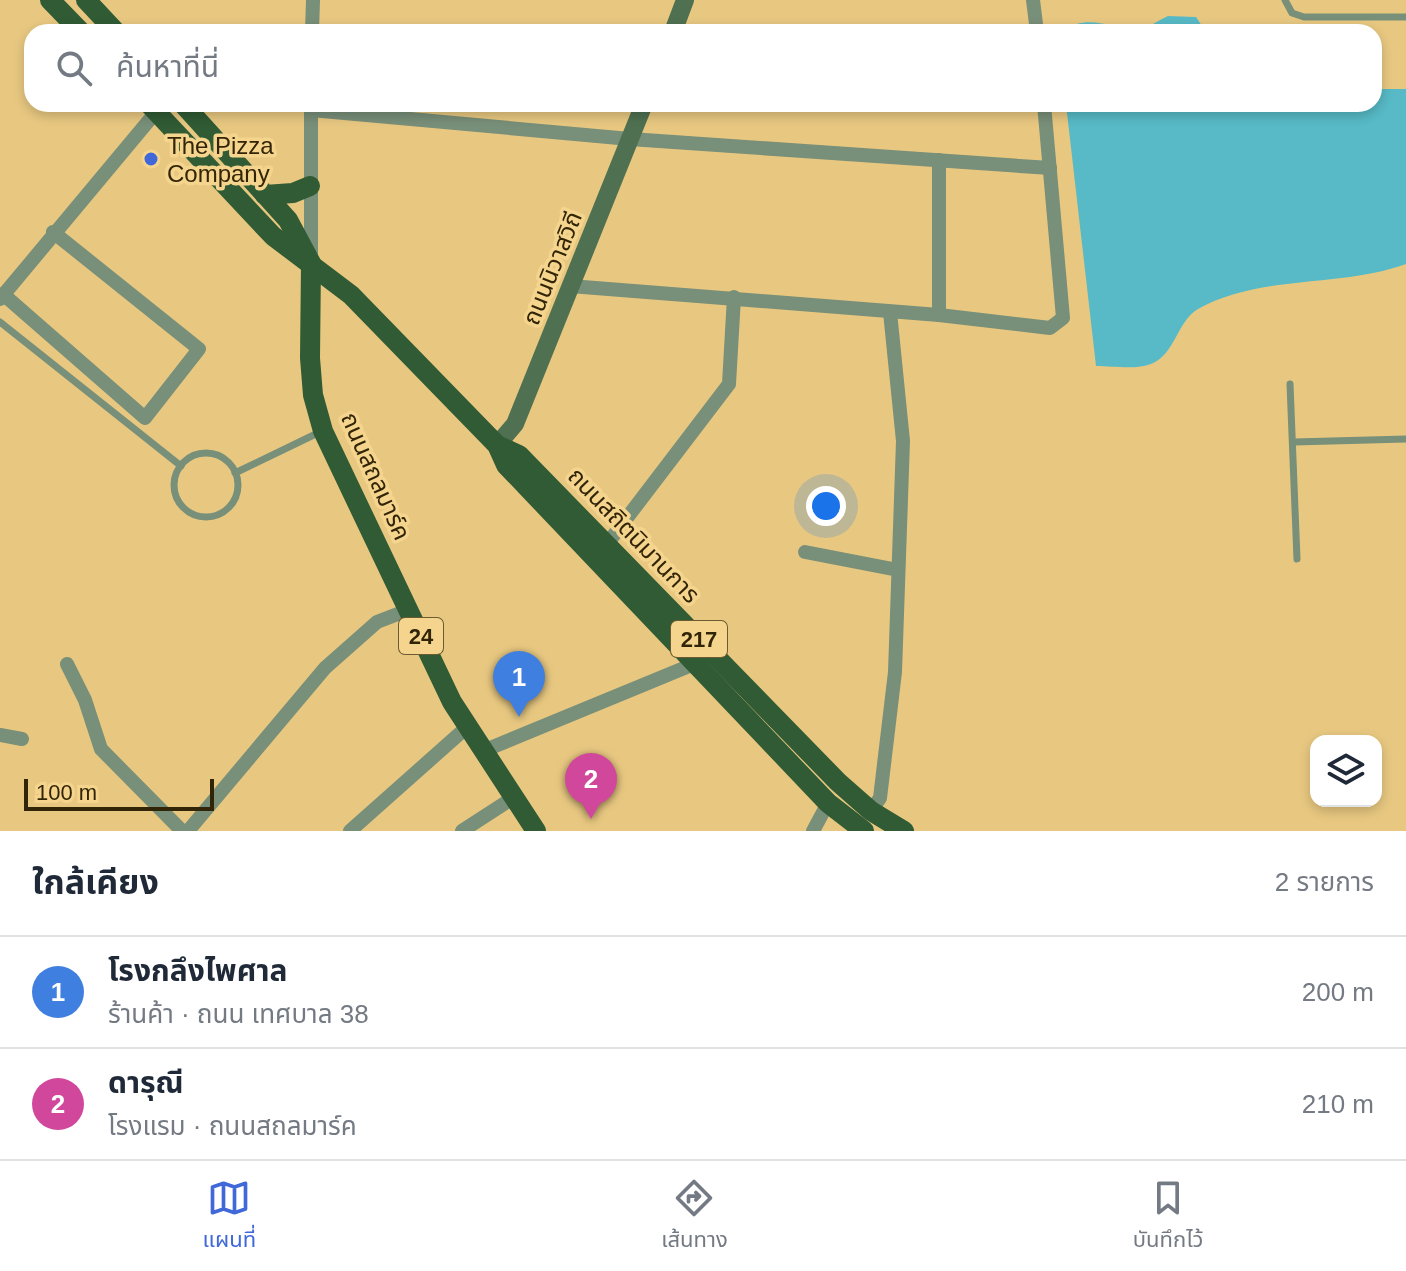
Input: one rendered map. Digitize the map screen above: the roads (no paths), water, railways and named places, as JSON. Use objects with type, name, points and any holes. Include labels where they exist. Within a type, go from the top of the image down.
[{"type":"main road","points":[[50,0],[73,24]]},
{"type":"main road","points":[[86,0],[108,24]]},
{"type":"main road","points":[[676,24],[685,0]]},
{"type":"main road","name":"ถนนสถิตนิมานการ","points":[[161,112],[273,236],[351,295],[497,445],[506,465],[694,664],[828,803],[864,831]]},
{"type":"main road","name":"ถนนสถิตนิมานการ","points":[[190,112],[288,220],[311,263]]},
{"type":"main road","name":"ถนนนิวาสวิถี","points":[[497,445],[515,424],[641,112]]},
{"type":"main road","points":[[265,195],[293,193],[310,186]]},
{"type":"main road","name":"ถนนสถลมาร์ค","points":[[311,263],[310,358],[313,395],[323,431],[467,727],[536,831]]},
{"type":"main road","name":"ถนนสถิตนิมานการ","points":[[497,445],[519,455],[838,782],[871,811],[904,831]]},
{"type":"street","points":[[312,24],[313,0]]},
{"type":"street","points":[[1033,0],[1036,24]]},
{"type":"street","points":[[53,232],[199,349],[145,418],[2,297],[53,232],[152,112]]},
{"type":"street","name":"ถนนสถลมาร์ค","points":[[311,112],[311,263]]},
{"type":"street","points":[[361,112],[630,139],[1050,168]]},
{"type":"street","points":[[570,286],[734,297],[1050,328],[1063,318],[1045,112]]},
{"type":"street","points":[[939,160],[939,315]]},
{"type":"street","points":[[607,544],[729,384],[734,297]]},
{"type":"street","points":[[871,811],[880,798],[889,733],[903,441],[890,312]]},
{"type":"street","points":[[805,552],[898,570]]},
{"type":"street","points":[[198,827],[325,668],[377,622],[408,610]]},
{"type":"street","points":[[67,664],[85,700],[101,749],[182,831]]},
{"type":"street","points":[[483,751],[694,664]]},
{"type":"street","points":[[350,831],[467,727]]},
{"type":"street","points":[[0,735],[22,739]]},
{"type":"street","points":[[462,831],[513,798]]},
{"type":"street","points":[[813,831],[828,803]]},
{"type":"lane","points":[[1285,0],[1292,13],[1304,17],[1406,17]]},
{"type":"lane","points":[[0,322],[181,466]]},
{"type":"lane","points":[[1290,384],[1297,559]]},
{"type":"lane","points":[[235,473],[323,431]]},
{"type":"lane","points":[[1294,442],[1406,439]]},
{"type":"lane","points":[[208,453],[227,461],[235,473],[238,490],[228,508],[218,514],[197,515],[181,504],[176,495],[176,475],[181,466],[189,459],[208,453]]},
{"type":"water","points":[[1168,16],[1196,17],[1201,24],[1152,24]]},
{"type":"water","points":[[1382,89],[1406,89],[1406,264],[1222,298],[1191,314],[1159,360],[1145,366],[1096,366],[1067,112],[1382,112]]},
{"type":"place","name":"The Pizza Company","points":[[151,159]]},
{"type":"place","name":"โรงกลึงไพศาล","points":[[519,717]]},
{"type":"place","name":"ดารุณี","points":[[591,819]]}]
